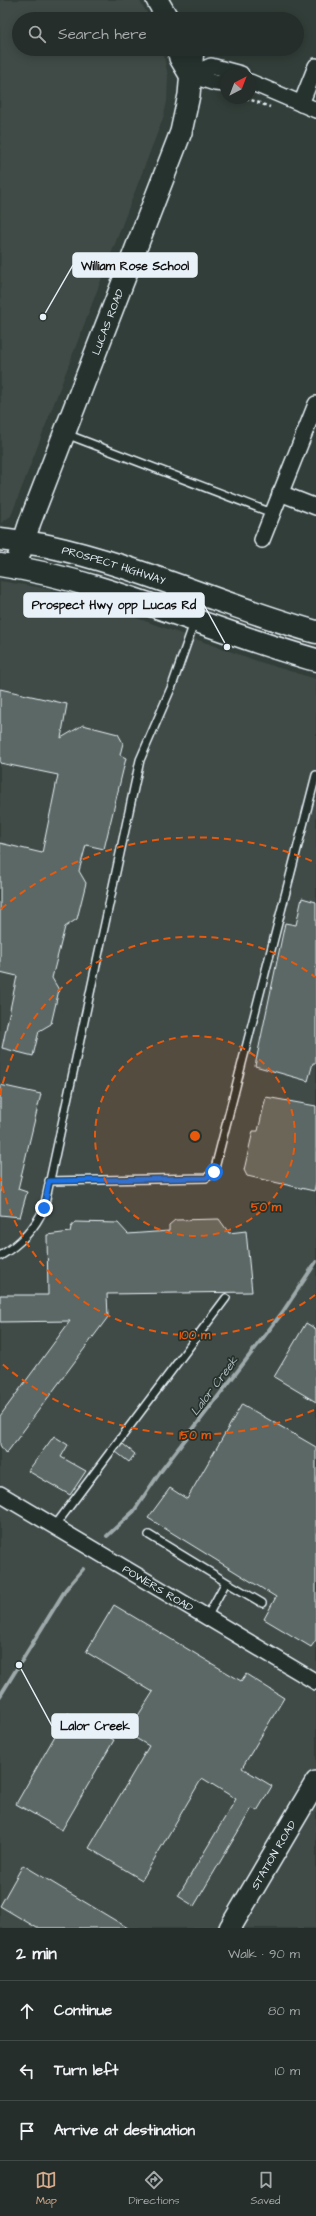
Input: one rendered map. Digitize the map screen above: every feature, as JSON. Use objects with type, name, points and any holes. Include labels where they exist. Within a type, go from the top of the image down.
[{"type":"main road","name":"PROSPECT HIGHWAY","points":[[0,539],[48,546],[115,565],[279,622],[316,632]]},
{"type":"main road","points":[[8,567],[46,573],[95,587],[316,660]]},
{"type":"street","points":[[157,0],[164,12]]},
{"type":"street","points":[[173,0],[179,12]]},
{"type":"street","points":[[180,56],[190,75],[220,83]]},
{"type":"street","name":"LUCAS ROAD","points":[[8,567],[23,542],[181,132],[189,95],[190,75],[193,56]]},
{"type":"street","points":[[190,75],[212,66],[220,68]]},
{"type":"street","points":[[301,104],[316,66]]},
{"type":"street","points":[[256,86],[316,110]]},
{"type":"street","points":[[262,540],[316,404]]},
{"type":"street","points":[[280,493],[316,507]]},
{"type":"street","name":"POWERS ROAD","points":[[0,1494],[54,1528],[316,1682]]},
{"type":"street","name":"STATION ROAD","points":[[230,1928],[316,1782]]},
{"type":"lane","points":[[64,433],[272,513]]},
{"type":"lane","points":[[0,1256],[13,1248],[39,1220],[49,1181],[140,760],[172,686],[195,621]]},
{"type":"lane","points":[[49,1181],[206,1178],[214,1172],[316,775]]},
{"type":"lane","points":[[54,1528],[226,1298]]},
{"type":"lane","points":[[150,1535],[262,1603]]},
{"type":"lane","points":[[207,1617],[226,1582]]},
{"type":"shaded area","points":[[0,0],[139,0],[147,12],[12,12],[12,56],[164,56],[168,77],[167,102],[163,118],[11,516],[1,523]]},
{"type":"shaded area","points":[[0,581],[43,588],[89,601],[260,662],[316,679],[316,1928],[0,1928]]},
{"type":"building","points":[[0,689],[67,704],[61,738],[83,725],[118,734],[123,743],[120,755],[126,758],[104,849],[86,845],[79,871],[86,883],[77,919],[65,927],[52,978],[59,990],[51,1024],[39,1031],[33,1056],[2,1048],[17,976],[0,972],[0,843],[42,853],[58,775],[0,763]]},
{"type":"building","points":[[302,898],[316,902],[316,1063],[313,1063],[308,1081],[255,1066],[285,923],[296,925]]},
{"type":"building","points":[[0,1085],[41,1094],[18,1189],[27,1192],[20,1217],[0,1215]]},
{"type":"building","points":[[266,1097],[316,1106],[316,1182],[314,1191],[247,1176],[244,1170],[253,1131],[258,1131]]},
{"type":"building","points":[[219,1219],[229,1233],[246,1231],[252,1292],[107,1294],[108,1317],[6,1454],[0,1445],[0,1416],[70,1321],[0,1322],[0,1295],[48,1295],[47,1235],[70,1232],[71,1227],[75,1222],[118,1223],[128,1234],[169,1231],[169,1225],[175,1220]]},
{"type":"building","points":[[306,1323],[316,1329],[316,1402],[274,1377]]},
{"type":"building","points":[[242,1404],[316,1447],[316,1640],[311,1647],[264,1619],[276,1597],[148,1518],[170,1488],[187,1499]]},
{"type":"building","points":[[54,1436],[68,1445],[61,1457],[86,1471],[70,1495],[28,1471]]},
{"type":"building","points":[[123,1444],[135,1454],[129,1462],[116,1452]]},
{"type":"building","points":[[114,1605],[241,1681],[246,1674],[284,1698],[242,1768],[272,1786],[257,1811],[252,1808],[194,1906],[178,1896],[236,1799],[202,1778],[142,1880],[89,1848],[149,1746],[127,1733],[153,1692],[86,1652]]},
{"type":"building","points":[[68,1713],[114,1740],[62,1830],[16,1804]]},
{"type":"building","points":[[23,1865],[128,1928],[37,1928],[0,1906]]},
{"type":"waterway","name":"Lalor Creek","points":[[107,1536],[134,1511],[161,1471],[282,1313],[316,1262]]},
{"type":"waterway","name":"Lalor Creek","points":[[0,1696],[66,1589],[83,1569]]},
{"type":"place","name":"William Rose School","points":[[43,317]]},
{"type":"place","name":"Prospect Hwy opp Lucas Rd","points":[[227,647]]},
{"type":"place","name":"Lalor Creek","points":[[19,1665]]},
{"type":"route","points":[[44,1208],[49,1181],[206,1178],[214,1172]]}]
